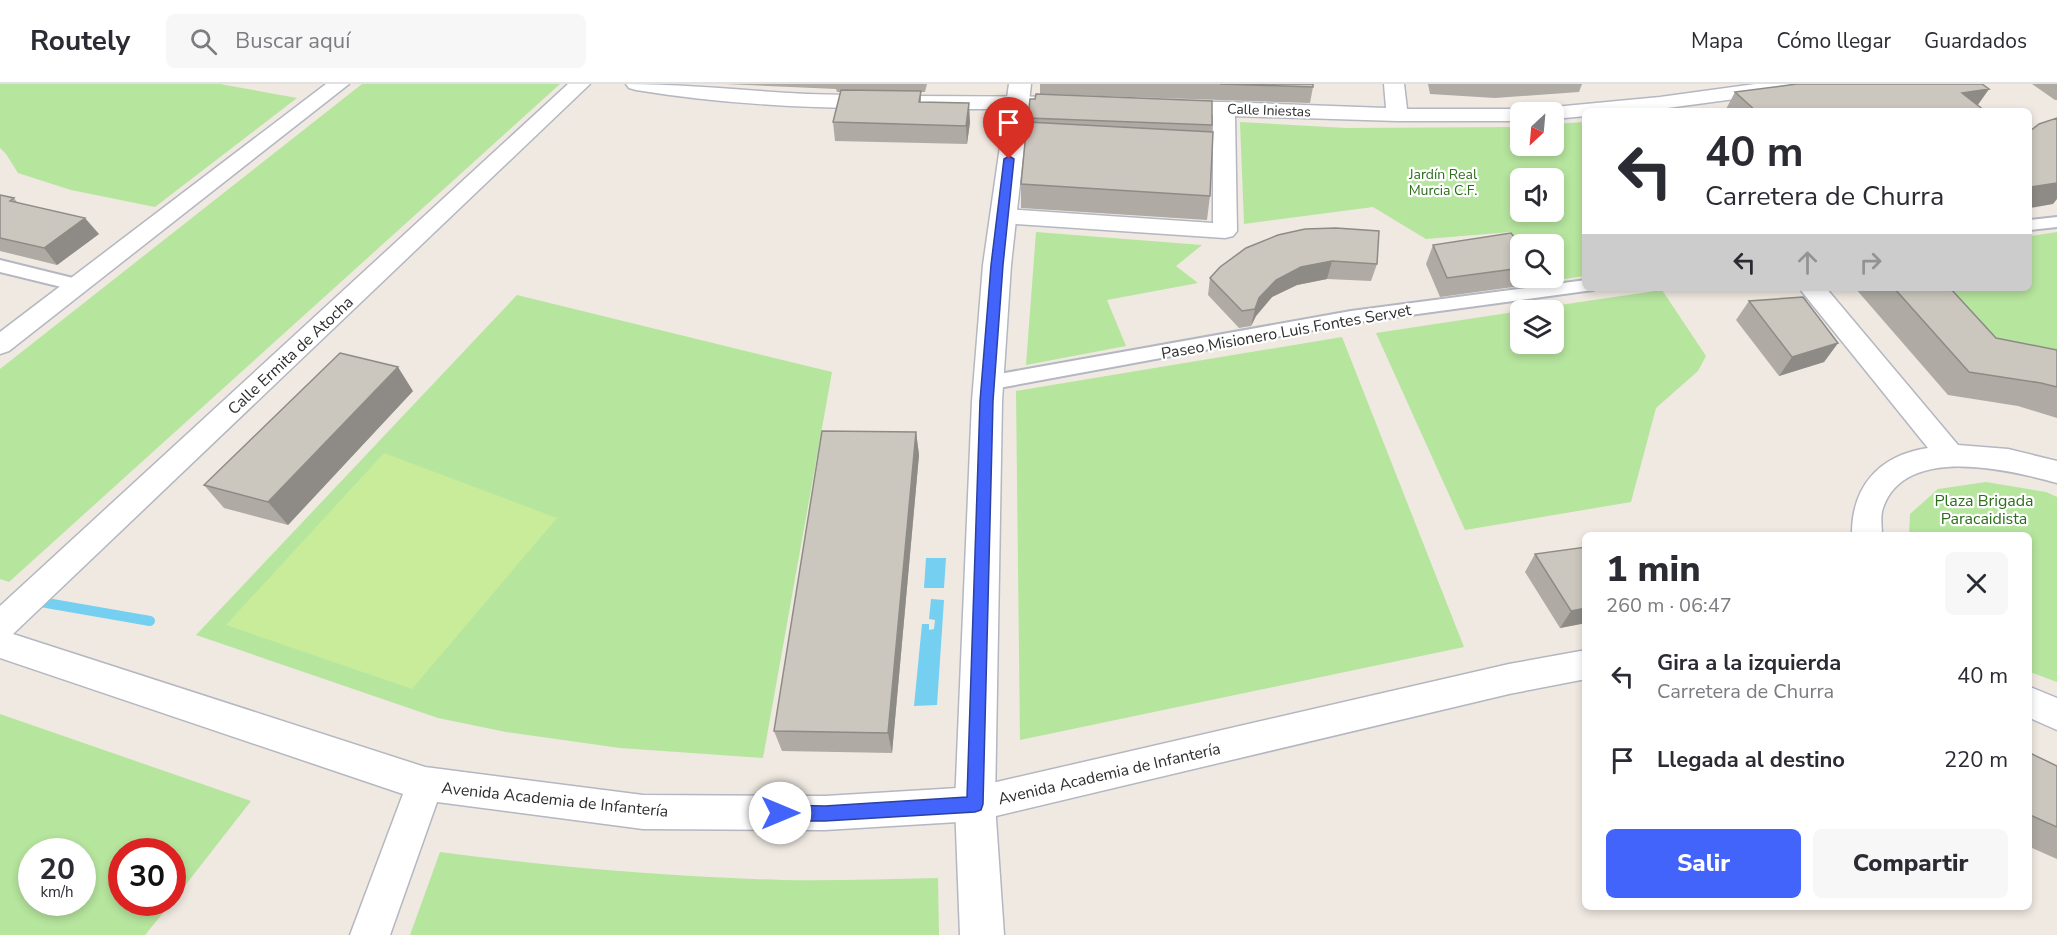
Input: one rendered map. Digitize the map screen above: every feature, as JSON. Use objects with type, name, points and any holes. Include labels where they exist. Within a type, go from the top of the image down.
[{"type":"street","points":[[0,345],[339,84]]},
{"type":"street","name":"Calle Ermita de Atocha","points":[[0,626],[580,84]]},
{"type":"street","points":[[1394,84],[1397,115]]},
{"type":"street","points":[[1644,84],[1664,107]]},
{"type":"street","points":[[1642,108],[1664,107],[1802,84]]},
{"type":"street","points":[[648,85],[697,94],[1018,93],[1097,104]]},
{"type":"street","points":[[982,935],[975,804],[988,383],[1002,216],[1023,140],[1018,93]]},
{"type":"street","name":"Calle Iniestas","points":[[1155,106],[1397,115],[1510,115]]},
{"type":"street","points":[[1002,216],[1225,231],[1219,148],[1224,108]]},
{"type":"street","points":[[1564,112],[1582,111]]},
{"type":"street","points":[[2032,225],[2057,222]]},
{"type":"street","points":[[0,266],[78,285]]},
{"type":"street","name":"Paseo Misionero Luis Fontes Servet","points":[[988,383],[1351,317],[1582,287]]},
{"type":"street","points":[[1814,291],[1950,455]]},
{"type":"street","points":[[1867,532],[1868,509],[1881,483],[1907,465],[1950,455],[1986,456],[2028,463],[2057,472]]},
{"type":"street","name":"Avenida Academia de Infantería","points":[[0,644],[425,784],[643,812],[825,813],[975,804],[1509,679],[1582,665]]},
{"type":"street","points":[[2032,703],[2057,715]]},
{"type":"street","points":[[370,935],[425,784]]},
{"type":"green space","points":[[0,84],[220,84],[297,98],[155,207],[71,190],[18,173],[0,148]]},
{"type":"green space","points":[[362,84],[560,84],[9,582],[0,579],[0,369]]},
{"type":"green space","name":"Jardín Real Murcia C.F.","points":[[1240,122],[1346,128],[1510,127],[1510,156],[1564,156],[1564,123],[1582,122],[1582,276],[1564,279],[1564,234],[1513,234],[1511,232],[1426,239],[1373,207],[1244,224]]},
{"type":"green space","points":[[1036,232],[1202,245],[1176,266],[1198,283],[1107,300],[1126,346],[1026,365]]},
{"type":"green space","points":[[2057,232],[2057,373],[1986,354],[1927,291],[2032,291],[2032,236]]},
{"type":"green space","points":[[1663,291],[1706,356],[1698,371],[1656,408],[1631,502],[1465,530],[1376,333],[1510,313],[1510,354],[1564,354],[1564,304]]},
{"type":"green space","points":[[517,295],[832,372],[763,758],[620,748],[506,732],[438,718],[196,635]]},
{"type":"green space","points":[[1342,337],[1464,647],[1020,740],[1016,391]]},
{"type":"green space","points":[[384,453],[557,518],[412,689],[226,625]]},
{"type":"green space","name":"Plaza Brigada Paracaidista","points":[[1986,482],[2046,492],[2057,497],[2057,682],[2032,673],[2032,532],[1909,532],[1910,514],[1938,489]]},
{"type":"green space","points":[[0,714],[251,801],[186,884],[186,838],[108,838],[108,916],[160,916],[145,935],[0,935]]},
{"type":"green space","points":[[440,852],[568,867],[740,879],[938,878],[939,935],[410,935]]},
{"type":"water","points":[[926,558],[946,558],[944,588],[924,588]]},
{"type":"water","points":[[931,599],[944,600],[937,705],[914,706],[922,624],[929,624],[929,630],[934,629],[935,620],[929,619]]},
{"type":"building","points":[[1220,84],[1313,84],[1313,87]]},
{"type":"building","points":[[1797,84],[1982,84],[1989,89],[1962,93],[1981,108],[1753,108],[1735,92]]},
{"type":"building","points":[[841,90],[921,91],[919,102],[969,103],[966,126],[833,122]]},
{"type":"building","points":[[1036,94],[1212,101],[1212,125],[1028,118],[1030,99],[1035,99]]},
{"type":"building","points":[[2057,118],[2057,183],[2032,187],[2032,129],[2039,124]]},
{"type":"building","points":[[1027,122],[1213,132],[1210,196],[1021,184]]},
{"type":"building","points":[[0,195],[14,198],[10,201],[85,218],[44,248],[0,238]]},
{"type":"building","points":[[1336,228],[1379,231],[1377,264],[1332,261],[1301,267],[1276,280],[1259,298],[1255,309],[1242,311],[1210,278],[1220,267],[1246,248],[1278,235],[1305,229]]},
{"type":"building","points":[[1511,233],[1510,269],[1447,278],[1433,245]]},
{"type":"building","points":[[1897,291],[1953,291],[1996,338],[2057,350],[2057,387],[1969,372]]},
{"type":"building","points":[[1803,297],[1838,343],[1792,357],[1749,301]]},
{"type":"building","points":[[340,353],[398,367],[268,502],[204,485]]},
{"type":"building","points":[[822,431],[916,432],[888,733],[774,731]]},
{"type":"building","points":[[1582,548],[1582,609],[1571,611],[1535,554]]},
{"type":"building","points":[[2032,754],[2057,766],[2057,827],[2032,816]]},
{"type":"waterway","points":[[35,601],[150,621]]},
{"type":"route","points":[[780,813],[825,813],[975,804],[987,401],[997,265],[1009,159]]}]
